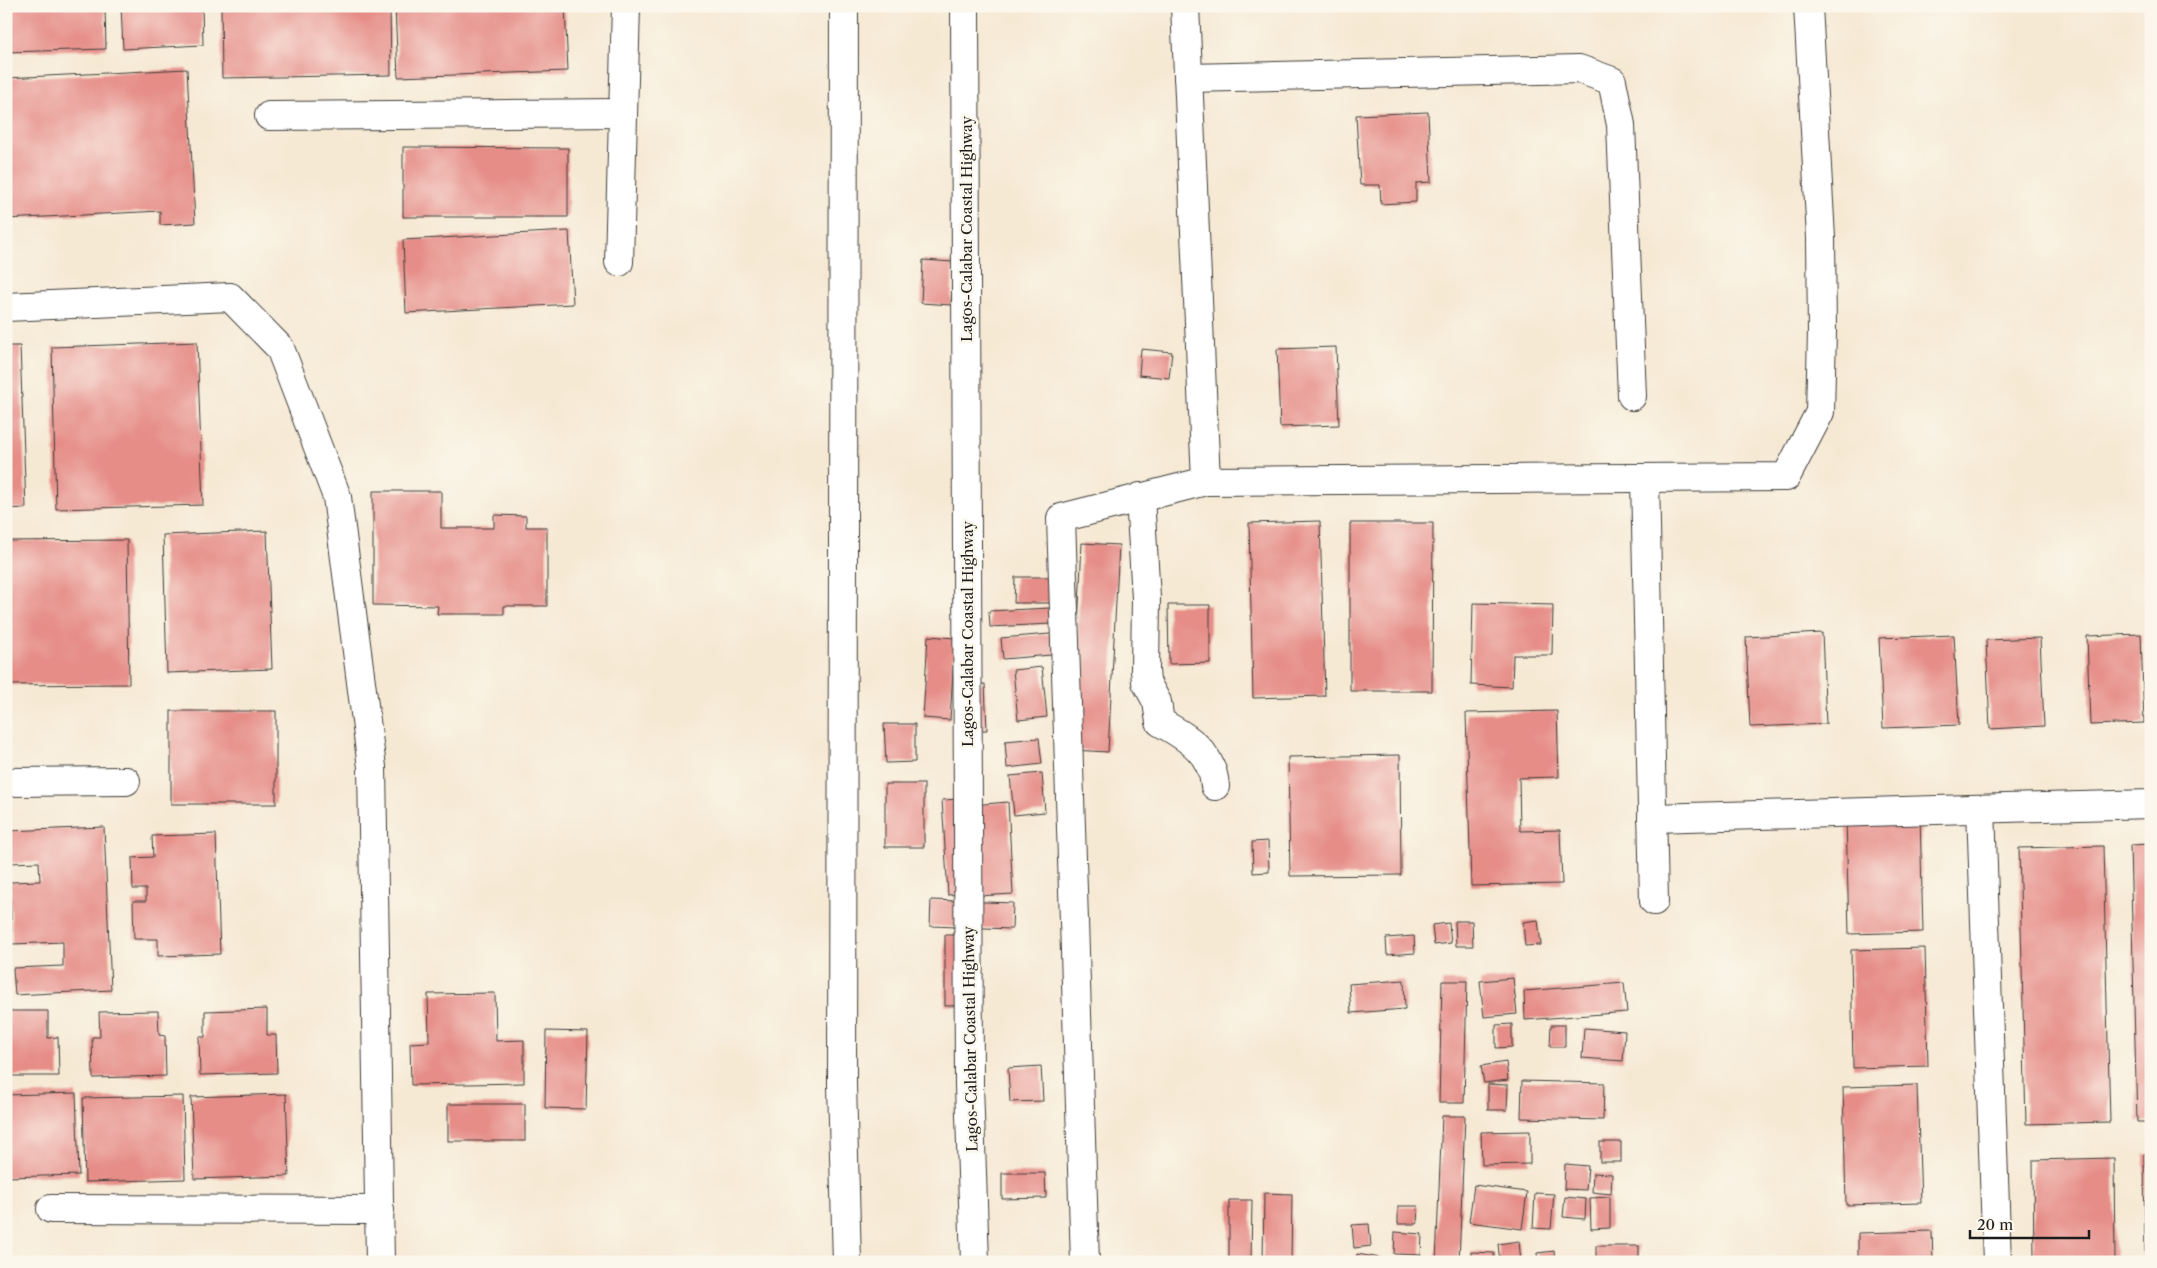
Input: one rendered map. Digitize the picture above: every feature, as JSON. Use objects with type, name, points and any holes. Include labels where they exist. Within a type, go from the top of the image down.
[{"type":"main road","points":[[619,262],[626,6]]},
{"type":"main road","points":[[844,6],[842,1085],[846,1262]]},
{"type":"main road","name":"Lagos-Calabar Coastal Highway","points":[[965,6],[969,1075],[975,1262]]},
{"type":"main road","points":[[1185,6],[1206,481]]},
{"type":"main road","points":[[1084,1262],[1062,518],[1206,481],[1786,478],[1820,412],[1822,332],[1821,238],[1808,6]]},
{"type":"main road","points":[[1188,78],[1579,68],[1612,81],[1621,125],[1632,396]]},
{"type":"main road","points":[[269,116],[623,113]]},
{"type":"main road","points":[[6,307],[230,297],[280,348],[337,497],[372,767],[380,1262]]},
{"type":"main road","points":[[1644,478],[1654,901]]},
{"type":"main road","points":[[1140,497],[1146,598],[1146,682],[1157,702],[1160,722],[1185,736],[1206,758],[1214,768],[1215,786]]},
{"type":"main road","points":[[6,782],[126,781]]},
{"type":"main road","points":[[1652,818],[2151,804]]},
{"type":"main road","points":[[1981,809],[1997,1262]]},
{"type":"main road","points":[[51,1209],[380,1210]]},
{"type":"building","points":[[6,6],[105,6],[106,49],[6,52]]},
{"type":"building","points":[[121,6],[202,6],[203,45],[123,49]]},
{"type":"building","points":[[221,6],[390,6],[391,75],[222,78]]},
{"type":"building","points":[[395,6],[565,6],[568,71],[398,77]]},
{"type":"building","points":[[187,69],[195,223],[160,225],[160,211],[6,219],[6,78]]},
{"type":"building","points":[[1428,112],[1431,182],[1416,183],[1416,202],[1381,204],[1380,185],[1360,185],[1356,115]]},
{"type":"building","points":[[403,147],[568,148],[568,217],[403,217]]},
{"type":"building","points":[[569,231],[573,304],[406,313],[403,240]]},
{"type":"building","points":[[923,260],[953,262],[951,305],[921,303]]},
{"type":"building","points":[[197,342],[203,505],[56,509],[52,347]]},
{"type":"building","points":[[6,346],[20,346],[26,508],[6,509]]},
{"type":"building","points":[[1336,347],[1339,425],[1280,427],[1277,349]]},
{"type":"building","points":[[1141,349],[1172,352],[1169,378],[1139,375]]},
{"type":"building","points":[[373,491],[441,491],[441,528],[494,528],[494,515],[526,516],[526,527],[547,527],[547,606],[504,606],[504,614],[437,614],[438,606],[373,605]]},
{"type":"building","points":[[1320,521],[1325,696],[1253,698],[1249,523]]},
{"type":"building","points":[[1350,523],[1433,523],[1432,691],[1350,691]]},
{"type":"building","points":[[267,531],[272,669],[167,673],[163,535]]},
{"type":"building","points":[[127,540],[129,684],[6,685],[6,541]]},
{"type":"building","points":[[1082,543],[1119,545],[1108,752],[1072,750]]},
{"type":"building","points":[[1015,577],[1059,577],[1059,603],[1014,603]]},
{"type":"building","points":[[1473,603],[1553,605],[1552,655],[1513,655],[1512,687],[1471,685]]},
{"type":"building","points":[[1168,605],[1210,605],[1210,663],[1169,664]]},
{"type":"building","points":[[1050,608],[1051,624],[990,627],[989,611]]},
{"type":"building","points":[[1062,633],[1063,654],[1003,659],[1001,638]]},
{"type":"building","points":[[1822,633],[1826,724],[1750,727],[1746,637]]},
{"type":"building","points":[[2141,634],[2144,723],[2090,725],[2087,636]]},
{"type":"building","points":[[1954,635],[1959,725],[1883,728],[1879,638]]},
{"type":"building","points":[[928,636],[955,638],[950,720],[923,718]]},
{"type":"building","points":[[2040,638],[2044,726],[1990,729],[1986,640]]},
{"type":"building","points":[[1042,667],[1047,717],[1018,720],[1013,670]]},
{"type":"building","points":[[985,684],[987,730],[959,731],[958,685]]},
{"type":"building","points":[[171,711],[276,711],[276,804],[171,804]]},
{"type":"building","points":[[1557,711],[1559,777],[1519,778],[1520,831],[1560,830],[1562,884],[1471,886],[1466,713]]},
{"type":"building","points":[[884,724],[915,724],[915,762],[886,763]]},
{"type":"building","points":[[1039,738],[1042,764],[1007,768],[1005,741]]},
{"type":"building","points":[[1400,755],[1401,875],[1290,876],[1288,757]]},
{"type":"building","points":[[1042,773],[1045,812],[1014,815],[1010,776]]},
{"type":"building","points":[[885,784],[924,784],[924,847],[885,847]]},
{"type":"building","points":[[962,799],[968,894],[948,895],[942,800]]},
{"type":"building","points":[[1008,802],[1013,894],[978,896],[972,805]]},
{"type":"building","points":[[1920,814],[1923,932],[1849,934],[1846,816]]},
{"type":"building","points":[[104,827],[111,990],[15,995],[13,968],[63,966],[63,942],[12,944],[10,882],[40,881],[39,862],[9,863],[8,831]]},
{"type":"building","points":[[216,834],[220,954],[158,956],[158,939],[134,939],[133,901],[146,901],[146,889],[133,889],[132,858],[153,857],[152,836]]},
{"type":"building","points":[[1268,841],[1269,872],[1253,873],[1252,842]]},
{"type":"building","points":[[2151,844],[2151,1122],[2137,1122],[2130,845]]},
{"type":"building","points":[[2103,846],[2110,1122],[2026,1124],[2019,848]]},
{"type":"building","points":[[931,900],[1013,903],[1012,929],[930,926]]},
{"type":"building","points":[[1538,920],[1541,945],[1525,946],[1523,922]]},
{"type":"building","points":[[1455,921],[1472,921],[1473,946],[1456,946]]},
{"type":"building","points":[[1449,923],[1451,943],[1434,945],[1432,925]]},
{"type":"building","points":[[945,935],[976,935],[977,1005],[945,1006]]},
{"type":"building","points":[[1414,936],[1415,953],[1387,955],[1386,938]]},
{"type":"building","points":[[1925,948],[1928,1066],[1853,1068],[1851,950]]},
{"type":"building","points":[[1513,978],[1517,1014],[1484,1017],[1480,981]]},
{"type":"building","points":[[1404,980],[1405,1009],[1351,1013],[1349,984]]},
{"type":"building","points":[[1442,981],[1467,981],[1464,1103],[1439,1103]]},
{"type":"building","points":[[1624,983],[1627,1012],[1525,1020],[1524,991]]},
{"type":"building","points":[[495,993],[496,1041],[524,1040],[524,1083],[411,1085],[410,1043],[429,1042],[428,994]]},
{"type":"building","points":[[267,1009],[267,1035],[276,1035],[277,1073],[200,1075],[199,1037],[205,1037],[205,1011]]},
{"type":"building","points":[[6,1011],[48,1011],[48,1038],[58,1037],[59,1076],[6,1076]]},
{"type":"building","points":[[158,1011],[159,1035],[165,1036],[166,1076],[93,1078],[92,1037],[100,1037],[99,1012]]},
{"type":"building","points":[[1512,1024],[1512,1047],[1496,1048],[1496,1025]]},
{"type":"building","points":[[1551,1025],[1565,1025],[1565,1047],[1550,1047]]},
{"type":"building","points":[[1584,1028],[1625,1031],[1623,1061],[1582,1058]]},
{"type":"building","points":[[546,1031],[588,1032],[586,1109],[545,1108]]},
{"type":"building","points":[[1506,1062],[1508,1080],[1484,1083],[1481,1066]]},
{"type":"building","points":[[1041,1066],[1043,1101],[1010,1102],[1008,1068]]},
{"type":"building","points":[[1522,1081],[1604,1083],[1603,1120],[1521,1118]]},
{"type":"building","points":[[1488,1084],[1508,1085],[1507,1110],[1488,1110]]},
{"type":"building","points":[[1917,1085],[1921,1203],[1846,1205],[1843,1087]]},
{"type":"building","points":[[76,1093],[79,1175],[6,1177],[6,1095]]},
{"type":"building","points":[[286,1094],[289,1176],[194,1179],[191,1097]]},
{"type":"building","points":[[183,1096],[185,1179],[85,1182],[83,1098]]},
{"type":"building","points":[[448,1104],[525,1104],[525,1141],[448,1141]]},
{"type":"building","points":[[1442,1116],[1465,1116],[1459,1262],[1436,1262]]},
{"type":"building","points":[[1530,1131],[1530,1164],[1482,1165],[1481,1132]]},
{"type":"building","points":[[1600,1142],[1621,1142],[1621,1162],[1600,1162]]},
{"type":"building","points":[[2144,1154],[2151,1154],[2151,1262],[2145,1262]]},
{"type":"building","points":[[2114,1158],[2115,1262],[2034,1262],[2033,1160]]},
{"type":"building","points":[[1565,1164],[1588,1166],[1586,1190],[1564,1189]]},
{"type":"building","points":[[1002,1173],[1045,1173],[1046,1198],[1002,1199]]},
{"type":"building","points":[[1593,1173],[1612,1174],[1611,1194],[1592,1192]]},
{"type":"building","points":[[1474,1185],[1527,1192],[1522,1229],[1469,1222]]},
{"type":"building","points":[[1264,1193],[1292,1194],[1291,1262],[1263,1262]]},
{"type":"building","points":[[1535,1193],[1554,1194],[1551,1229],[1533,1228]]},
{"type":"building","points":[[1565,1197],[1586,1199],[1585,1219],[1563,1217]]},
{"type":"building","points":[[1610,1197],[1610,1228],[1591,1229],[1590,1198]]},
{"type":"building","points":[[1229,1200],[1252,1200],[1251,1262],[1229,1262]]},
{"type":"building","points":[[1398,1206],[1418,1206],[1417,1224],[1398,1224]]},
{"type":"building","points":[[1369,1224],[1371,1246],[1354,1248],[1352,1225]]},
{"type":"building","points":[[1932,1231],[1933,1262],[1858,1262],[1858,1233]]},
{"type":"building","points":[[1395,1232],[1422,1234],[1421,1255],[1394,1254]]},
{"type":"building","points":[[1519,1241],[1521,1262],[1500,1262],[1498,1244]]},
{"type":"building","points":[[1596,1246],[1639,1246],[1639,1262],[1596,1262]]},
{"type":"building","points":[[1554,1251],[1555,1262],[1538,1262],[1537,1253]]},
{"type":"building","points":[[1471,1252],[1494,1253],[1494,1262],[1471,1262]]},
{"type":"building","points":[[1357,1254],[1386,1259],[1385,1262],[1356,1262]]}]
